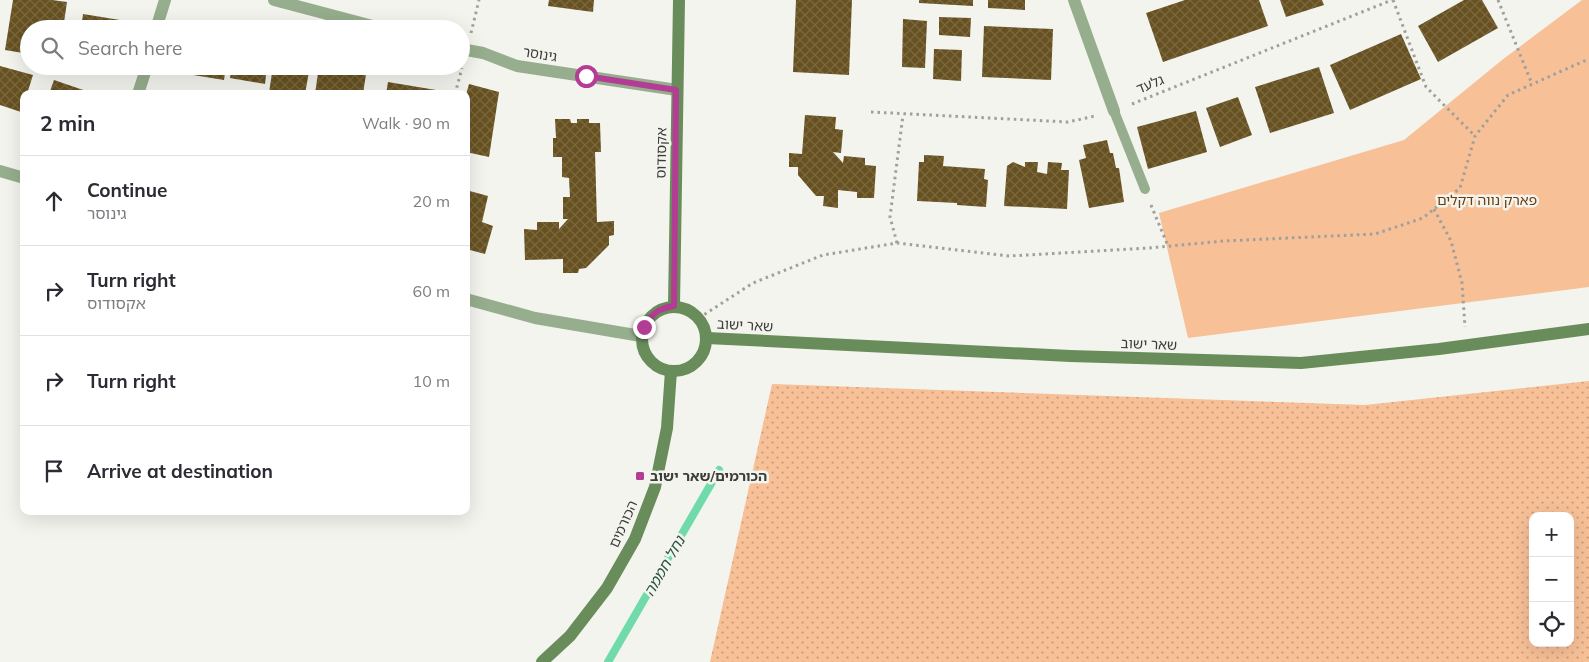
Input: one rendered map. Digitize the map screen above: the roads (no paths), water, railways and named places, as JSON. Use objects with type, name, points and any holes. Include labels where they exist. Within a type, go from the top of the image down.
[{"type":"street","points":[[159,20],[165,0]]},
{"type":"street","points":[[274,0],[350,20]]},
{"type":"street","name":"אקסודוס","points":[[674,306],[676,90],[679,0]]},
{"type":"street","points":[[1074,0],[1114,111]]},
{"type":"street","name":"גינוסר","points":[[470,51],[517,66],[676,90]]},
{"type":"street","points":[[139,90],[144,75]]},
{"type":"street","points":[[0,171],[20,177]]},
{"type":"street","points":[[470,300],[536,318],[641,336]]},
{"type":"street","points":[[674,306],[692,311],[699,318],[707,338],[705,349],[692,366],[682,370],[671,371],[661,369],[652,363],[642,346],[641,336],[648,318],[664,307],[674,306]]},
{"type":"street","name":"שאר ישוב","points":[[707,338],[1070,356],[1301,363],[1466,346],[1589,328]]},
{"type":"street","name":"הכורמים","points":[[542,662],[570,636],[607,588],[635,539],[655,487],[667,428],[671,371]]},
{"type":"lane","points":[[1114,111],[1145,189]]},
{"type":"waterway","name":"נחל חממה","points":[[608,662],[719,470]]},
{"type":"place","name":"הכורמים/שאר ישוב","points":[[640,476]]},
{"type":"park label","name":"פארק נווה דקלים","points":[[1487,200]]}]
